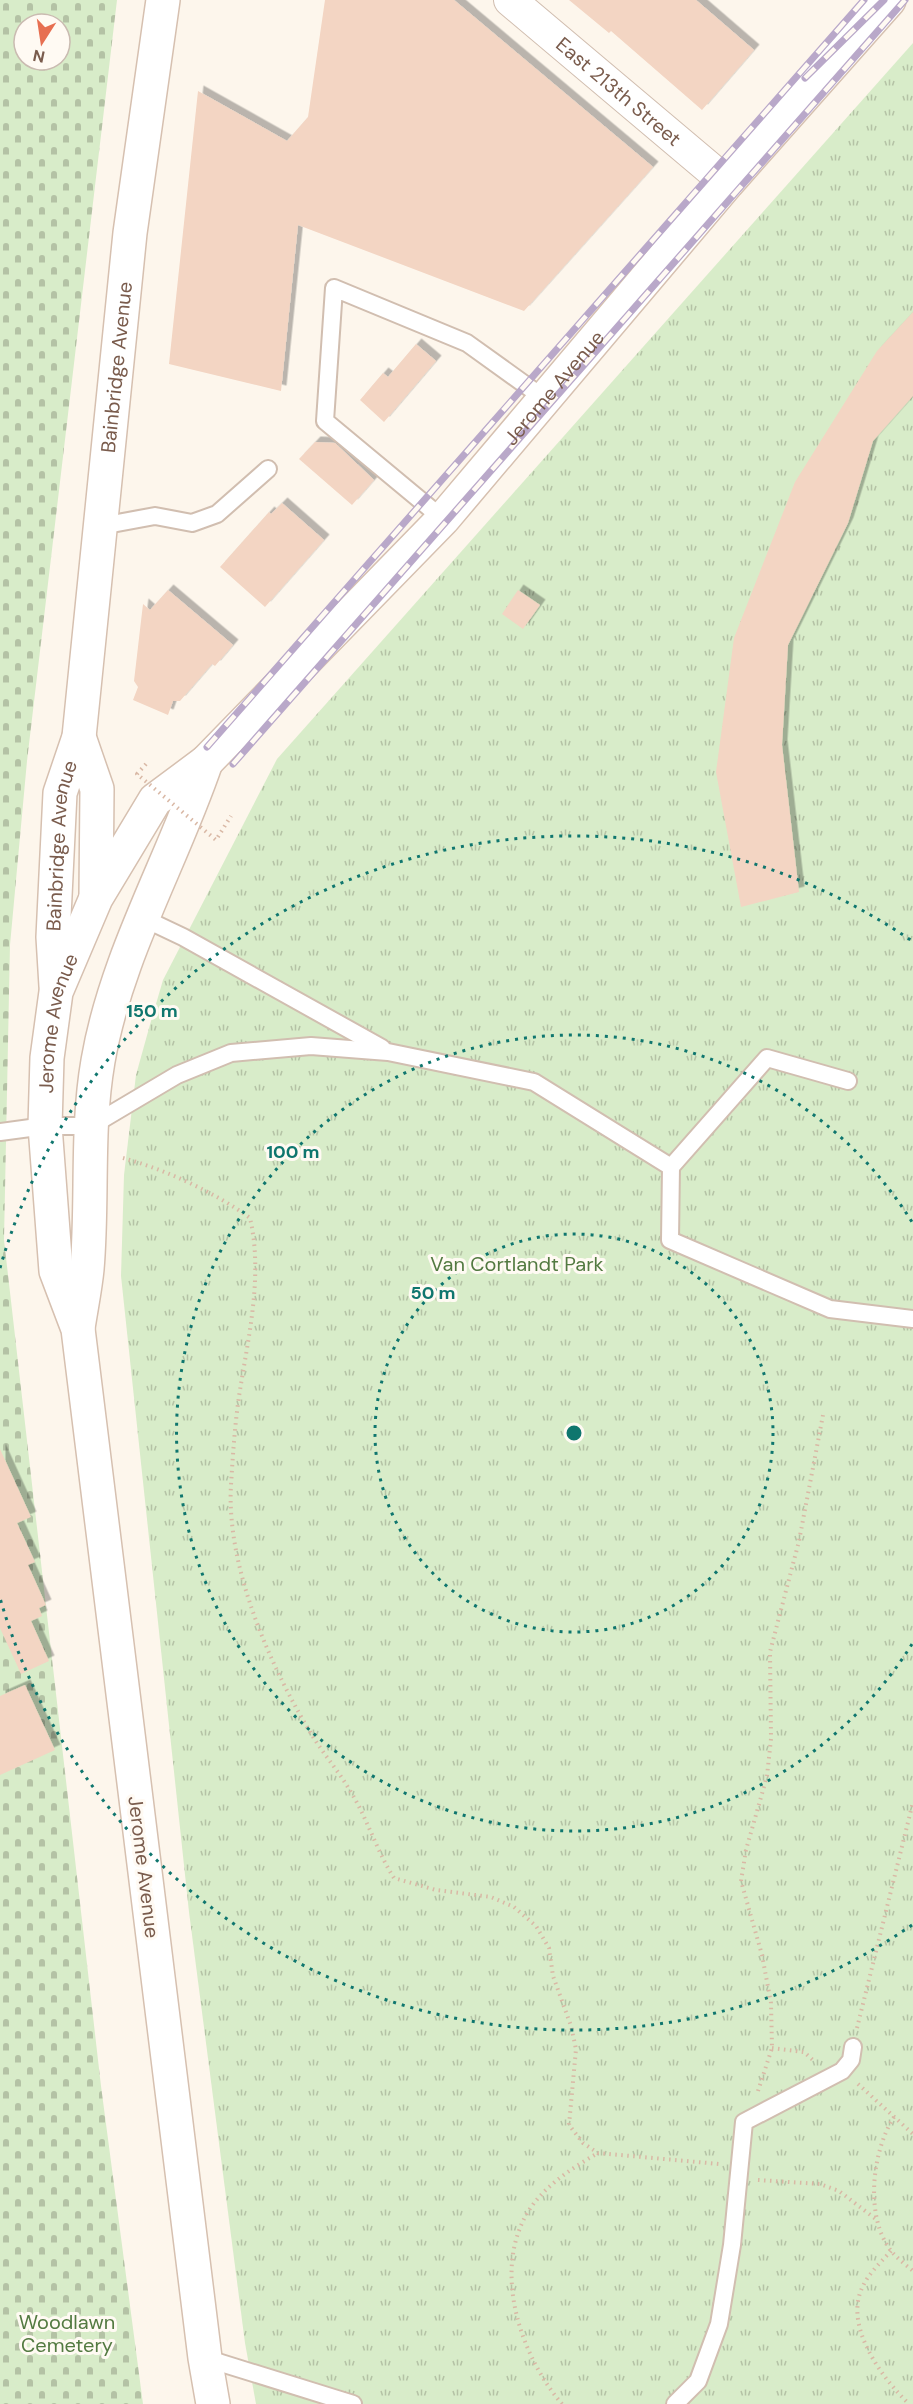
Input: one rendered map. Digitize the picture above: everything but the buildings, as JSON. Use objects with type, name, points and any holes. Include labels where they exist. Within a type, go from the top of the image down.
[{"type":"main road","name":"Bainbridge Avenue","points":[[56,992],[53,937],[60,793],[80,737],[130,233],[163,0]]},
{"type":"main road","name":"Jerome Avenue","points":[[213,2404],[205,2358],[78,1329],[56,1271],[45,1126],[47,1058],[56,992],[96,898],[155,800],[206,762],[443,519],[727,183],[889,0]]},
{"type":"main road","name":"Bainbridge Avenue","points":[[80,737],[97,789],[96,898]]},
{"type":"main road","name":"Jerome Avenue","points":[[78,1329],[87,1269],[91,1126],[98,1061],[111,1003],[143,918],[185,823],[206,762]]},
{"type":"main road","points":[[96,898],[143,918]]},
{"type":"street","name":"East 213th Street","points":[[510,0],[727,183]]},
{"type":"lane","points":[[443,519],[325,421],[334,288],[467,343],[544,399]]},
{"type":"lane","points":[[101,526],[154,516],[192,523],[217,514],[268,469]]},
{"type":"lane","points":[[143,918],[183,937],[388,1052]]},
{"type":"lane","points":[[0,1132],[45,1126],[91,1126],[177,1075],[231,1053],[311,1046],[388,1052],[534,1082],[671,1167]]},
{"type":"lane","points":[[848,1081],[767,1058],[671,1167],[670,1240],[830,1309],[913,1319]]},
{"type":"lane","points":[[675,2404],[698,2381],[719,2324],[744,2122],[837,2073],[852,2060],[853,2047]]},
{"type":"lane","points":[[205,2358],[353,2404]]},
{"type":"path","points":[[146,764],[137,774],[216,840],[231,816]]},
{"type":"path","points":[[123,1158],[139,1162],[211,1194],[230,1203],[250,1218],[256,1243],[253,1294],[235,1425],[230,1488],[231,1528],[246,1592],[257,1626],[297,1708],[315,1739],[350,1789],[379,1855],[394,1878],[436,1890],[491,1897],[514,1907],[536,1926],[549,1948],[553,1976],[571,2026],[576,2049],[569,2125],[583,2143],[598,2153],[740,2167]]},
{"type":"path","points":[[744,2122],[772,2048],[771,2004],[762,1955],[741,1881],[746,1850],[767,1776],[771,1739],[770,1652],[799,1541],[823,1415]]},
{"type":"path","points":[[853,2047],[913,1802]]},
{"type":"path","points":[[909,1818],[913,1826]]},
{"type":"path","points":[[772,2048],[804,2052],[837,2073],[913,2134]]},
{"type":"path","points":[[894,2117],[877,2155],[874,2193],[877,2220],[891,2251],[913,2271]]},
{"type":"path","points":[[562,2404],[544,2381],[528,2350],[513,2290],[513,2259],[520,2228],[540,2196],[566,2171],[598,2153]]},
{"type":"path","points":[[778,2182],[820,2184],[839,2191],[877,2220]]},
{"type":"path","points":[[891,2251],[862,2288],[857,2313],[859,2325],[871,2351],[892,2385],[909,2404]]},
{"type":"green space","name":"Woodlawn Cemetery","points":[[0,0],[117,0],[27,761],[10,945],[4,1240],[101,2086],[143,2404],[0,2404]]},
{"type":"green space","name":"Van Cortlandt Park","points":[[913,43],[913,2404],[256,2404],[245,2343],[189,1912],[121,1276],[124,1175],[136,1075],[151,1021],[163,980],[277,759]]},
{"type":"railway","points":[[207,747],[864,0]]},
{"type":"railway","points":[[805,78],[884,0]]},
{"type":"railway","points":[[233,764],[905,0]]}]
